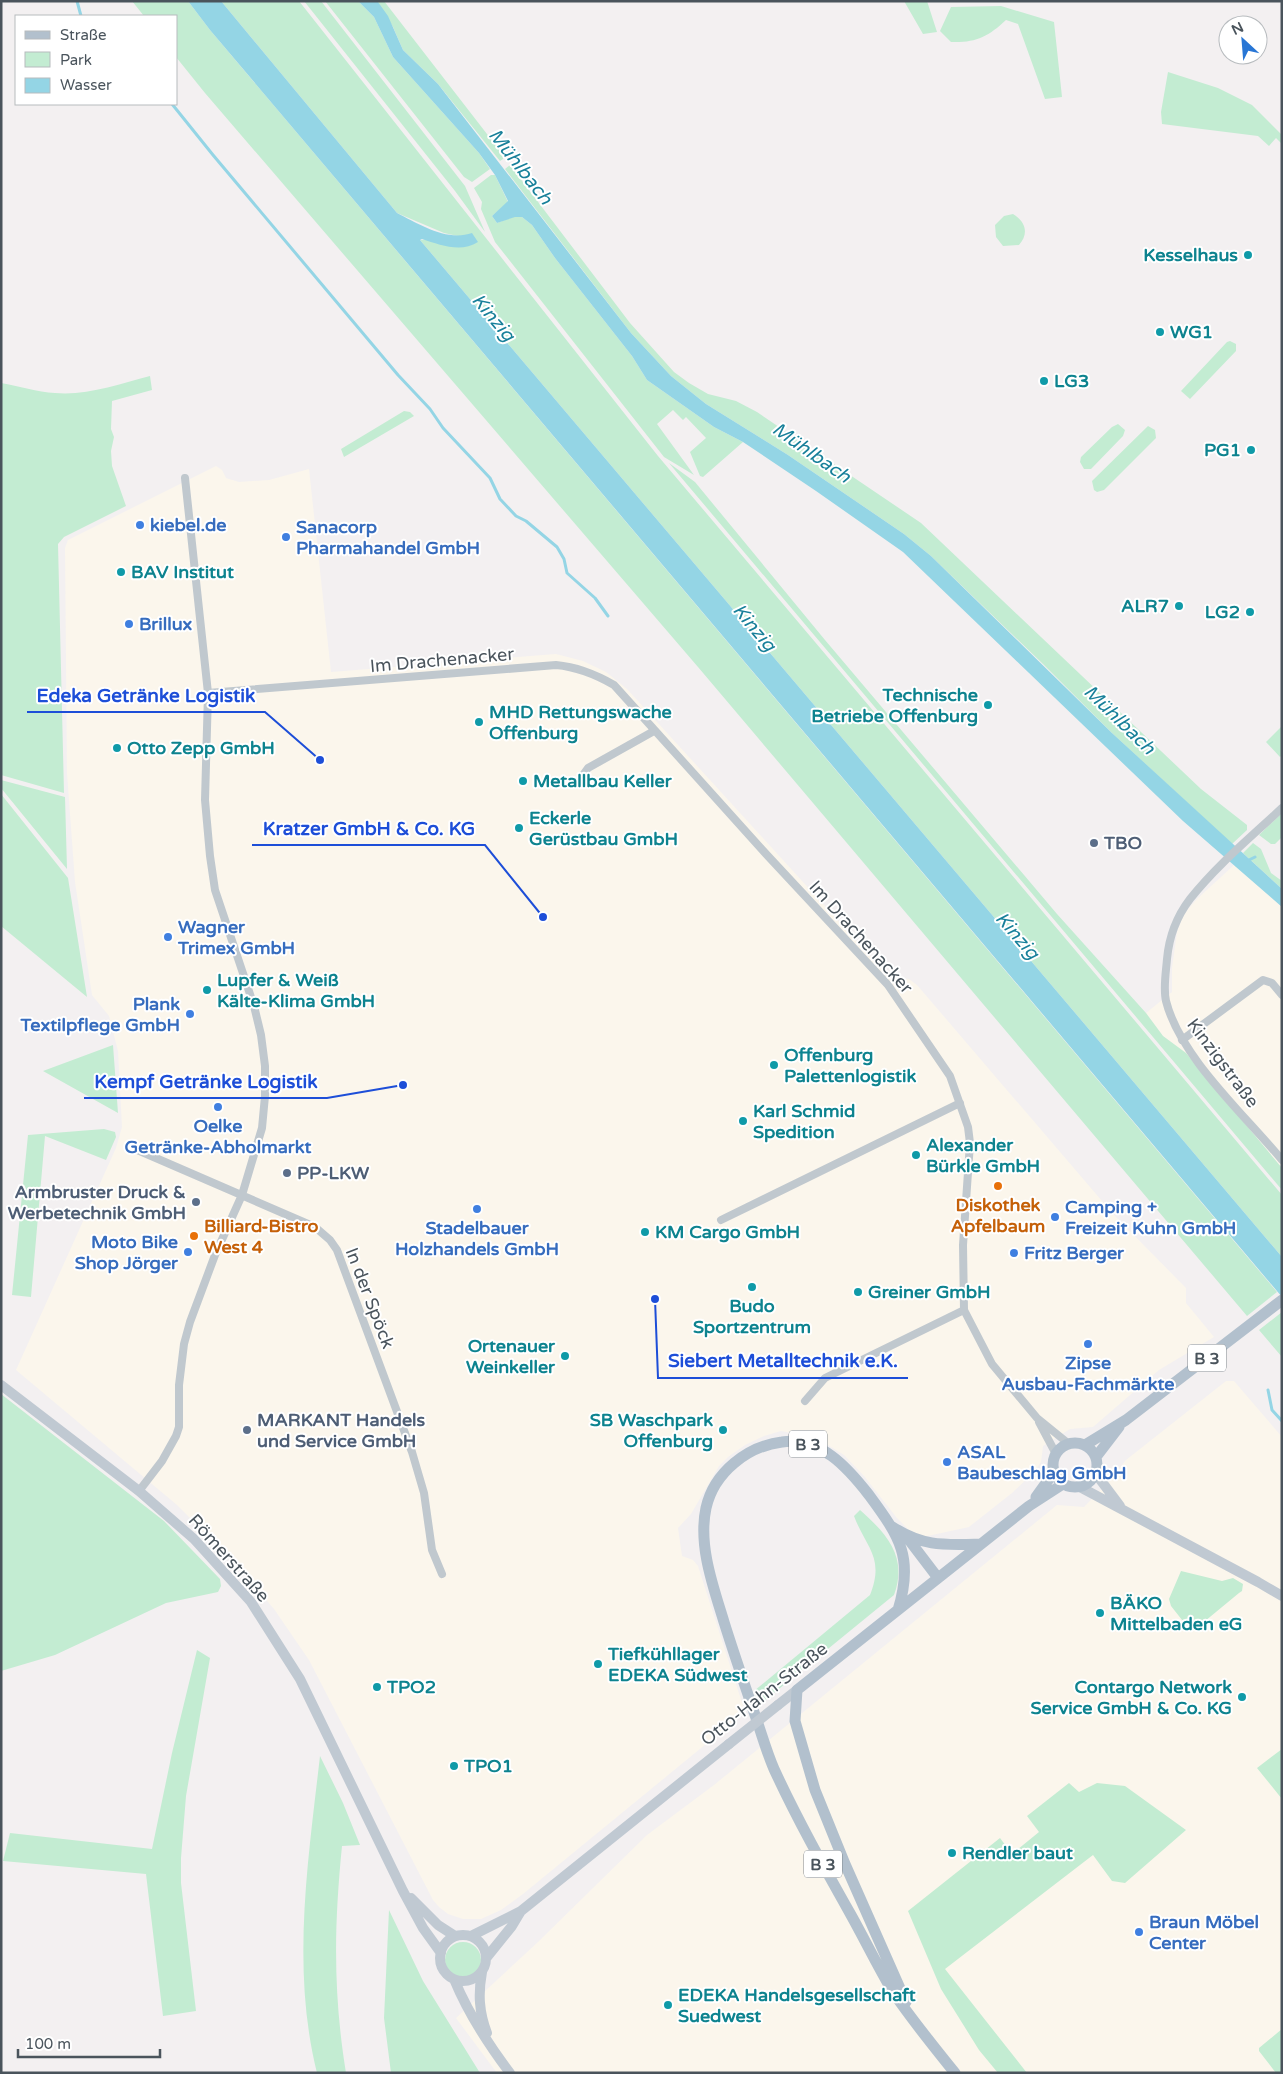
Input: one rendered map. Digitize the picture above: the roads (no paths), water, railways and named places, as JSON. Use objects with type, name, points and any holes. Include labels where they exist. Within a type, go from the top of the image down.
[{"type":"main road","name":"B 3","points":[[1085,1445],[1126,1420],[1282,1300]]},
{"type":"main road","name":"B 3","points":[[1096,1457],[1126,1420]]},
{"type":"main road","name":"B 3","points":[[898,1610],[905,1585],[905,1565],[891,1526],[866,1492],[835,1459],[813,1446],[784,1441],[766,1445],[750,1452],[737,1460],[721,1477],[706,1508],[704,1538],[707,1559],[730,1643],[774,1768],[841,1898],[894,1992],[955,2073]]},
{"type":"main road","points":[[1054,1472],[1063,1484],[1080,1487],[1092,1480],[1096,1474],[1096,1457],[1085,1445],[1069,1444],[1056,1454]]},
{"type":"main road","name":"Otto-Hahn-Straße","points":[[1029,1506],[1054,1472],[1053,1466],[1056,1454]]},
{"type":"main road","name":"Otto-Hahn-Straße","points":[[797,1690],[1029,1506],[1063,1484]]},
{"type":"main road","name":"B 3","points":[[891,1526],[905,1535],[931,1544],[980,1544]]},
{"type":"main road","name":"B 3","points":[[905,1535],[938,1578]]},
{"type":"main road","name":"B 3","points":[[797,1690],[795,1721],[815,1790],[844,1864],[912,2015]]},
{"type":"street","points":[[139,1491],[162,1461],[179,1427],[179,1385],[184,1344],[212,1264],[242,1195],[262,1128],[265,1066],[261,1035],[254,1006],[215,890],[205,800],[208,693],[185,478]]},
{"type":"street","name":"Im Drachenacker","points":[[208,693],[389,680],[530,667],[572,666],[586,670],[614,685],[888,985],[950,1076],[968,1127],[970,1144],[963,1245],[964,1310],[992,1364],[1037,1418],[1069,1444]]},
{"type":"street","points":[[580,779],[588,768],[654,731]]},
{"type":"street","name":"Kinzigstraße","points":[[1282,808],[1241,844],[1190,900],[1179,917],[1171,938],[1166,975],[1166,999],[1182,1040],[1210,1077],[1279,1150],[1282,1160]]},
{"type":"street","points":[[1182,1040],[1256,983],[1263,980],[1272,983],[1282,995]]},
{"type":"street","points":[[721,1220],[960,1103]]},
{"type":"street","name":"In der Spöck","points":[[135,1149],[315,1226],[330,1240],[337,1250],[412,1452],[424,1493],[432,1550],[442,1574]]},
{"type":"street","points":[[805,1401],[825,1378],[964,1310]]},
{"type":"street","name":"Römerstraße","points":[[1,1385],[139,1491],[194,1539],[251,1602],[300,1679],[403,1890],[423,1928],[440,1953]]},
{"type":"street","name":"Im Drachenacker","points":[[1037,1418],[1056,1454]]},
{"type":"street","points":[[1096,1474],[1122,1508]]},
{"type":"street","points":[[1080,1487],[1282,1596]]},
{"type":"street","name":"Otto-Hahn-Straße","points":[[471,1936],[521,1911],[797,1690]]},
{"type":"street","name":"Römerstraße","points":[[403,1890],[429,1917],[455,1936]]},
{"type":"street","name":"Otto-Hahn-Straße","points":[[486,1957],[512,1926],[521,1911]]},
{"type":"street","points":[[493,2050],[482,2018],[479,1996],[486,1957],[483,1945],[471,1936],[455,1936],[448,1940],[440,1953],[442,1968],[454,1979],[462,2000],[493,2050],[510,2073]]},
{"type":"street","points":[[454,1979],[469,1980],[482,1972]]},
{"type":"water","points":[[188,1],[221,1],[397,213],[424,227],[443,234],[463,235],[472,233],[478,242],[465,247],[450,247],[420,240],[1282,1257],[1282,1297],[210,30]]},
{"type":"water","points":[[358,1],[378,2],[388,16],[403,50],[438,84],[631,333],[671,376],[706,404],[788,455],[904,534],[931,556],[1112,733],[1282,889],[1282,907],[1183,821],[903,552],[816,491],[743,442],[714,427],[647,380],[632,356],[555,258],[532,225],[522,217],[515,217],[497,223],[492,216],[508,201],[495,175],[479,153],[393,57],[374,17]]},
{"type":"waterway","points":[[77,1],[81,15]]},
{"type":"waterway","points":[[173,105],[398,375],[430,409],[443,428],[490,478],[500,499],[516,516],[526,521],[557,547],[564,559],[567,573],[595,598],[608,616]]},
{"type":"waterway","points":[[1247,861],[1255,857]]},
{"type":"waterway","points":[[1268,1390],[1272,1410],[1282,1421]]},
{"type":"place","name":"Kesselhaus","points":[[1248,255]]},
{"type":"place","name":"WG1","points":[[1160,332]]},
{"type":"place","name":"LG3","points":[[1044,381]]},
{"type":"place","name":"PG1","points":[[1251,450]]},
{"type":"place","name":"kiebel.de","points":[[140,525]]},
{"type":"place","name":"Sanacorp Pharmahandel GmbH","points":[[286,537]]},
{"type":"place","name":"BAV Institut","points":[[121,572]]},
{"type":"place","name":"ALR7","points":[[1179,606]]},
{"type":"place","name":"LG2","points":[[1250,612]]},
{"type":"place","name":"Brillux","points":[[129,624]]},
{"type":"place","name":"Technische Betriebe Offenburg","points":[[988,705]]},
{"type":"place","name":"MHD Rettungswache Offenburg","points":[[479,722]]},
{"type":"place","name":"Otto Zepp GmbH","points":[[117,748]]},
{"type":"place","name":"Edeka Getränke Logistik","points":[[320,760]]},
{"type":"place","name":"Metallbau Keller","points":[[523,781]]},
{"type":"place","name":"Eckerle Gerüstbau GmbH","points":[[519,828]]},
{"type":"place","name":"TBO","points":[[1094,843]]},
{"type":"place","name":"Kratzer GmbH & Co. KG","points":[[543,917]]},
{"type":"place","name":"Wagner Trimex GmbH","points":[[168,937]]},
{"type":"place","name":"Lupfer & Weiß Kälte-Klima GmbH","points":[[207,990]]},
{"type":"place","name":"Plank Textilpflege GmbH","points":[[190,1014]]},
{"type":"place","name":"Offenburg Palettenlogistik","points":[[774,1065]]},
{"type":"place","name":"Kempf Getränke Logistik","points":[[403,1085]]},
{"type":"place","name":"Oelke Getränke-Abholmarkt","points":[[218,1107]]},
{"type":"place","name":"Karl Schmid Spedition","points":[[743,1121]]},
{"type":"place","name":"Alexander Bürkle GmbH","points":[[916,1155]]},
{"type":"place","name":"PP-LKW","points":[[287,1173]]},
{"type":"place","name":"Diskothek Apfelbaum","points":[[998,1186]]},
{"type":"place","name":"Armbruster Druck & Werbetechnik GmbH","points":[[196,1202]]},
{"type":"place","name":"Stadelbauer Holzhandels GmbH","points":[[477,1209]]},
{"type":"place","name":"Camping + Freizeit Kuhn GmbH","points":[[1055,1217]]},
{"type":"place","name":"KM Cargo GmbH","points":[[645,1232]]},
{"type":"place","name":"Billiard-Bistro West 4","points":[[194,1236]]},
{"type":"place","name":"Moto Bike Shop Jörger","points":[[188,1252]]},
{"type":"place","name":"Fritz Berger","points":[[1014,1253]]},
{"type":"place","name":"Budo Sportzentrum","points":[[752,1287]]},
{"type":"place","name":"Greiner GmbH","points":[[858,1292]]},
{"type":"place","name":"Siebert Metalltechnik e.K.","points":[[655,1299]]},
{"type":"place","name":"Zipse Ausbau-Fachmärkte","points":[[1088,1344]]},
{"type":"place","name":"Ortenauer Weinkeller","points":[[565,1356]]},
{"type":"place","name":"MARKANT Handels und Service GmbH","points":[[247,1430]]},
{"type":"place","name":"SB Waschpark Offenburg","points":[[723,1430]]},
{"type":"place","name":"ASAL Baubeschlag GmbH","points":[[947,1462]]},
{"type":"place","name":"BÄKO Mittelbaden eG","points":[[1100,1613]]},
{"type":"place","name":"Tiefkühllager EDEKA Südwest","points":[[598,1664]]},
{"type":"place","name":"TPO2","points":[[377,1687]]},
{"type":"place","name":"Contargo Network Service GmbH & Co. KG","points":[[1242,1697]]},
{"type":"place","name":"TPO1","points":[[454,1766]]},
{"type":"place","name":"Rendler baut","points":[[952,1853]]},
{"type":"place","name":"Braun Möbel Center","points":[[1139,1932]]},
{"type":"place","name":"EDEKA Handelsgesellschaft Suedwest","points":[[668,2005]]},
{"type":"water label","name":"Mühlbach","points":[[521,166]]},
{"type":"water label","name":"Kinzig","points":[[494,317]]},
{"type":"water label","name":"Mühlbach","points":[[812,452]]},
{"type":"water label","name":"Kinzig","points":[[755,627]]},
{"type":"water label","name":"Mühlbach","points":[[1120,719]]},
{"type":"water label","name":"Kinzig","points":[[1018,935]]}]
